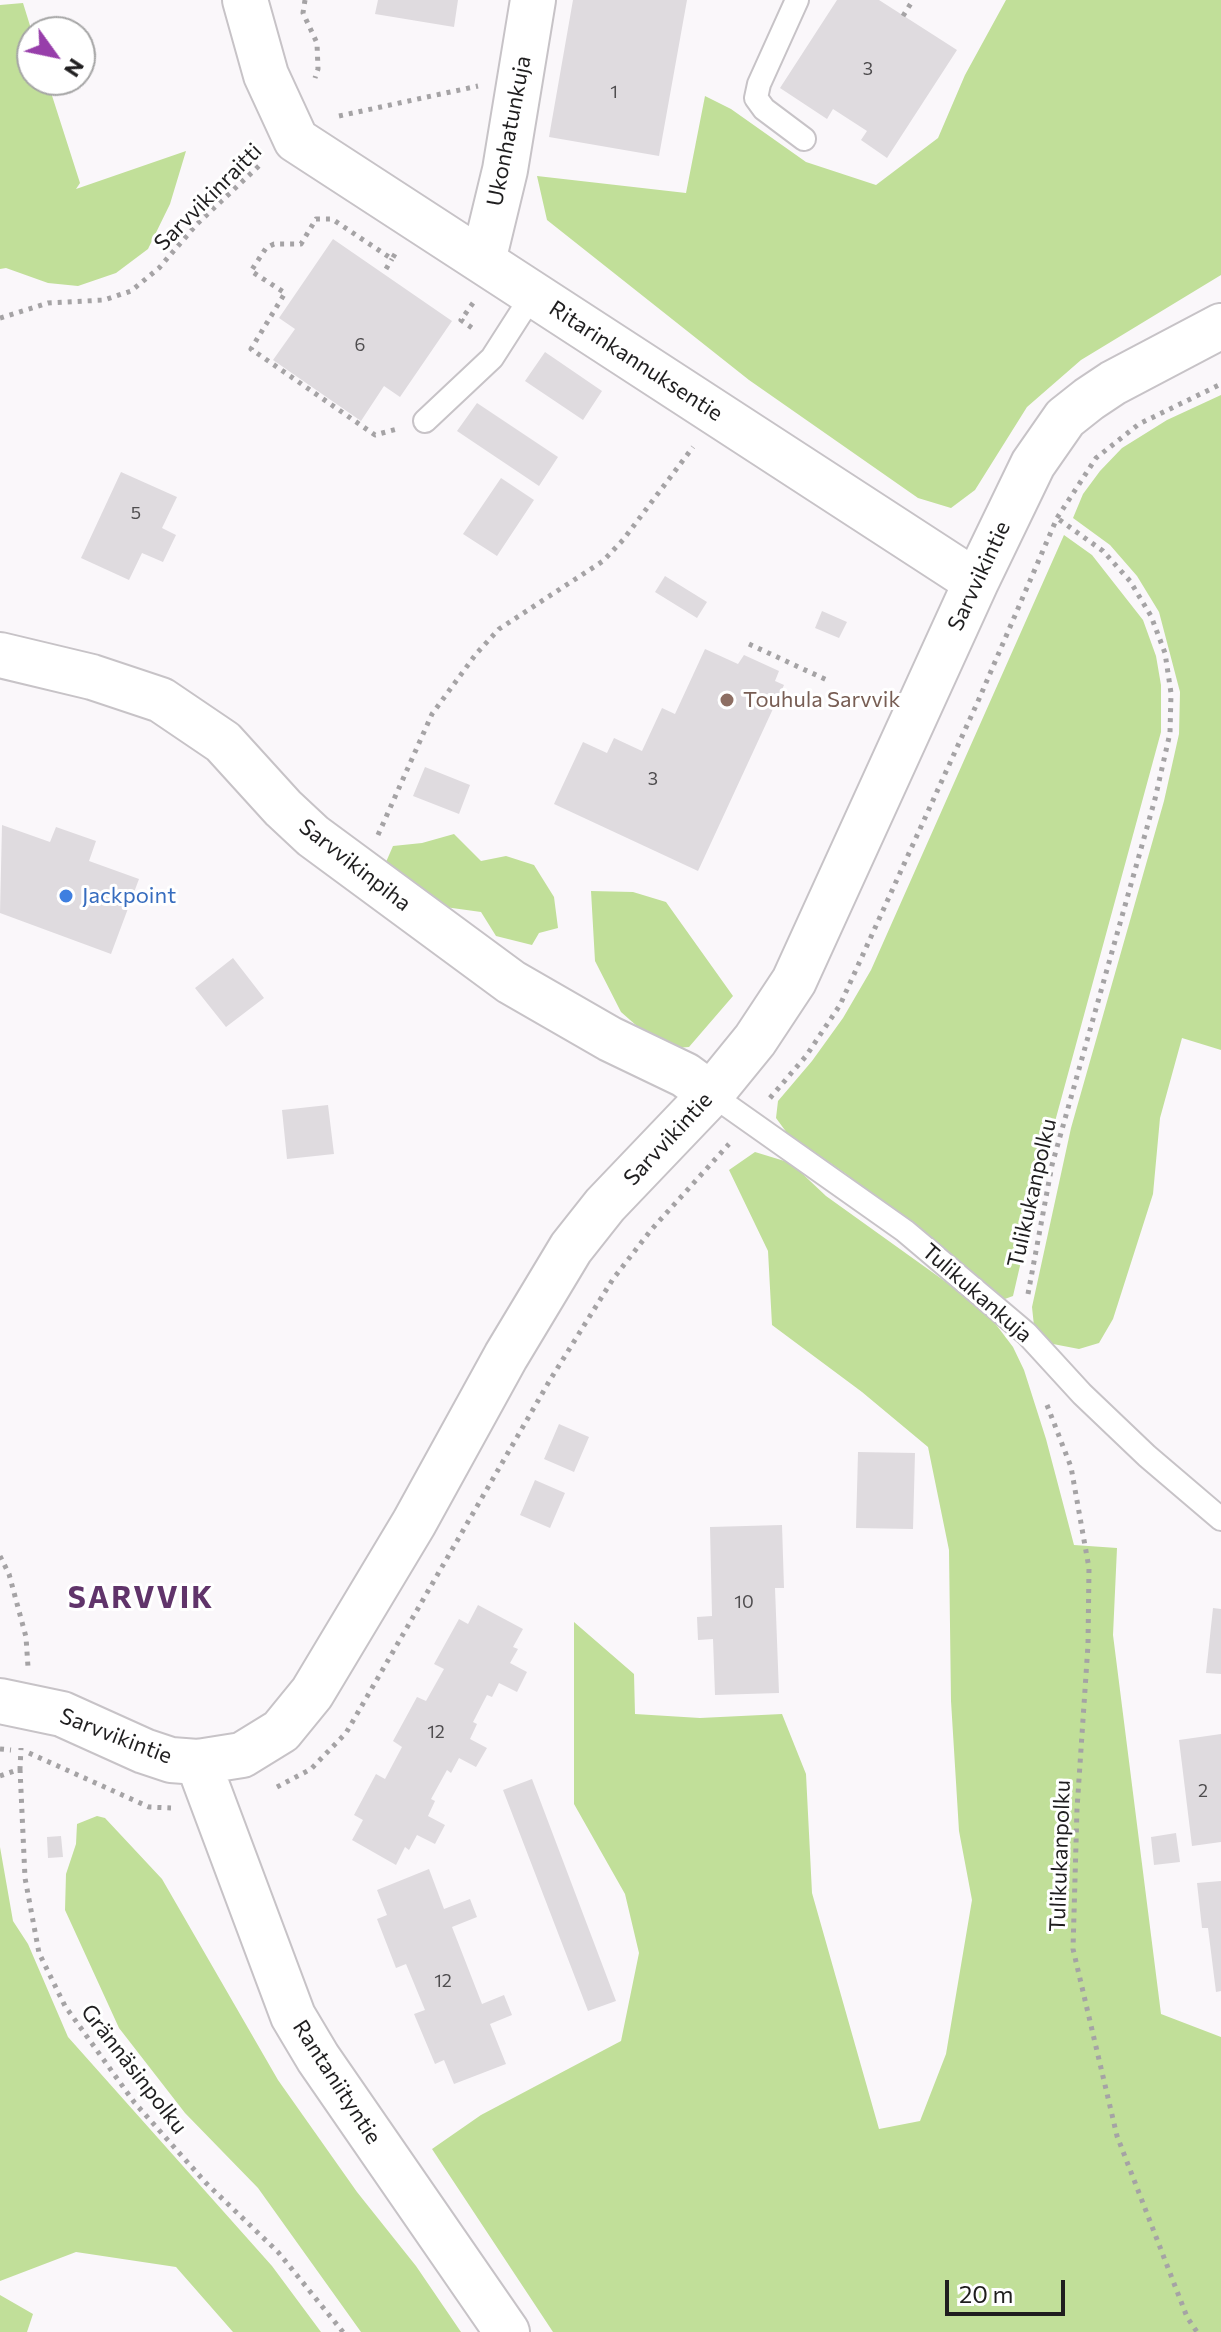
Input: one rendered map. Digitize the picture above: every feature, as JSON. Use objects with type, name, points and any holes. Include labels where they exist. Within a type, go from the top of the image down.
[{"type":"street","points":[[245,0],[266,75],[296,140]]},
{"type":"street","name":"Ukonhatunkuja","points":[[481,277],[505,170],[533,0]]},
{"type":"street","name":"Ritarinkannuksentie","points":[[296,140],[481,277],[533,294],[976,582]]},
{"type":"street","name":"Sarvvikintie","points":[[17,1707],[62,1714],[171,1760],[198,1762],[242,1755],[281,1731],[312,1693],[414,1523],[506,1356],[571,1248],[605,1205],[711,1094],[755,1040],[794,981],[1033,464],[1065,418],[1113,383],[1221,326]]},
{"type":"street","name":"Sarvvikinpiha","points":[[0,655],[92,677],[161,700],[223,742],[303,827],[511,982],[610,1039],[685,1075],[711,1094]]},
{"type":"street","name":"Rantaniityntie","points":[[198,1762],[293,2016],[318,2058],[507,2332]]},
{"type":"lane","points":[[797,0],[759,84],[756,98],[764,109],[804,139]]},
{"type":"lane","points":[[425,421],[492,358],[533,294]]},
{"type":"lane","name":"Tulikukankuja","points":[[711,1094],[905,1231],[1027,1334],[1082,1394],[1147,1456],[1221,1519]]},
{"type":"path","points":[[903,16],[913,0]]},
{"type":"path","name":"Sarvvikinraitti","points":[[0,318],[48,303],[104,300],[131,291],[159,268],[197,224],[251,172],[331,118],[486,84]]},
{"type":"path","points":[[392,259],[332,219],[316,219],[301,244],[274,244],[266,248],[251,271],[285,293],[251,349],[375,435],[425,421]]},
{"type":"path","points":[[386,269],[397,251]]},
{"type":"path","points":[[477,332],[461,320],[481,277]]},
{"type":"path","points":[[361,872],[432,714],[476,654],[499,629],[603,561],[623,540],[716,413]]},
{"type":"path","name":"Tulikukanpolku","points":[[1027,1334],[1028,1287],[1052,1165],[1155,799],[1170,733],[1171,693],[1167,666],[1151,616],[1130,581],[1103,551],[1057,518]]},
{"type":"path","points":[[749,644],[829,681]]},
{"type":"path","name":"Tulikukanpolku","points":[[1046,1400],[1071,1467],[1089,1568],[1073,1949],[1117,2136],[1187,2317],[1197,2332]]},
{"type":"path","points":[[0,1556],[9,1574],[26,1637],[17,1707],[20,1769],[0,1776]]},
{"type":"path","name":"Grännäsinpolku","points":[[20,1769],[25,1878],[39,1953],[65,2006],[134,2102],[206,2183],[278,2252],[343,2332]]},
{"type":"green space","points":[[1006,0],[1221,0],[1221,275],[1081,360],[1027,407],[975,490],[951,508],[918,498],[749,380],[547,220],[537,176],[686,193],[705,96],[731,109],[806,162],[876,185],[938,138],[965,75]]},
{"type":"green space","points":[[23,3],[27,16],[16,16],[16,96],[52,96],[80,183],[76,189],[186,151],[170,204],[148,249],[116,273],[78,286],[48,283],[6,268],[0,269],[0,5]]},
{"type":"green space","points":[[1221,395],[1221,1050],[1182,1038],[1160,1118],[1153,1194],[1113,1319],[1099,1343],[1079,1349],[1053,1344],[1034,1326],[1032,1307],[1071,1128],[1164,801],[1179,734],[1180,692],[1159,612],[1137,576],[1110,545],[1073,518],[1083,494],[1122,448],[1167,420]]},
{"type":"green space","points":[[1064,535],[1092,555],[1143,620],[1156,656],[1161,685],[1161,732],[1044,1162],[1013,1296],[1002,1300],[846,1174],[787,1133],[776,1118],[778,1101],[843,1018],[871,970]]},
{"type":"green space","points":[[454,834],[481,861],[506,856],[534,865],[554,897],[558,928],[539,933],[532,945],[496,936],[481,912],[416,903],[406,878],[386,862],[393,846],[422,843]]},
{"type":"green space","points":[[591,891],[633,892],[666,902],[733,996],[689,1047],[663,1049],[621,1012],[595,961]]},
{"type":"green space","points":[[755,1152],[791,1163],[826,1196],[985,1310],[1013,1347],[1024,1370],[1074,1545],[1117,1548],[1113,1635],[1161,2014],[1221,2037],[1221,2332],[553,2332],[432,2149],[481,2115],[621,2041],[639,1953],[625,1894],[574,1804],[574,1622],[634,1674],[635,1714],[700,1718],[782,1714],[806,1774],[812,1893],[879,2129],[920,2121],[946,2054],[972,1900],[959,1831],[951,1701],[949,1550],[928,1447],[862,1392],[772,1325],[768,1251],[729,1170]]},
{"type":"green space","points":[[97,1816],[105,1818],[162,1879],[278,2080],[461,2332],[361,2332],[258,2188],[185,2113],[119,2028],[65,1910],[66,1874],[76,1844],[77,1824]]},
{"type":"green space","points":[[0,1847],[13,1921],[28,1944],[68,2037],[272,2266],[321,2332],[233,2332],[176,2267],[76,2252],[0,2281]]},
{"type":"green space","points":[[0,2295],[33,2314],[27,2332],[0,2332]]},
{"type":"building","points":[[378,0],[458,0],[454,27],[375,14]]},
{"type":"building","points":[[573,0],[687,0],[659,156],[549,137]]},
{"type":"building","points":[[837,0],[879,0],[957,50],[887,158],[861,140],[867,131],[833,109],[827,119],[780,88]]},
{"type":"building","points":[[333,239],[452,321],[400,397],[384,386],[361,421],[273,360],[295,329],[279,318]]},
{"type":"building","points":[[545,352],[602,391],[583,420],[525,381]]},
{"type":"building","points":[[477,403],[558,457],[539,486],[457,431]]},
{"type":"building","points":[[121,472],[177,497],[162,528],[176,535],[163,562],[142,553],[129,580],[81,558]]},
{"type":"building","points":[[501,478],[534,500],[497,556],[463,534]]},
{"type":"building","points":[[665,576],[707,602],[697,618],[655,592]]},
{"type":"building","points":[[822,611],[847,622],[839,638],[815,628]]},
{"type":"building","points":[[705,649],[738,664],[744,655],[779,671],[775,681],[784,685],[698,871],[554,804],[583,742],[607,753],[614,738],[642,751],[662,708],[675,714]]},
{"type":"building","points":[[425,767],[470,785],[459,814],[413,796]]},
{"type":"building","name":"Jackpoint","points":[[2,825],[50,842],[56,827],[96,841],[89,861],[139,879],[111,954],[0,913]]},
{"type":"building","points":[[233,958],[264,998],[226,1027],[195,988]]},
{"type":"building","points":[[328,1105],[334,1154],[287,1159],[282,1110]]},
{"type":"building","points":[[559,1424],[589,1437],[574,1472],[544,1459]]},
{"type":"building","points":[[858,1452],[915,1453],[913,1529],[856,1528]]},
{"type":"building","points":[[535,1480],[565,1493],[550,1528],[520,1515]]},
{"type":"building","points":[[782,1525],[784,1588],[775,1588],[779,1693],[715,1695],[713,1639],[698,1640],[697,1617],[712,1616],[710,1527]]},
{"type":"building","points":[[478,1605],[523,1629],[513,1647],[518,1649],[510,1663],[527,1672],[517,1692],[499,1683],[492,1697],[487,1695],[473,1722],[477,1724],[470,1739],[487,1748],[476,1767],[459,1758],[451,1773],[447,1770],[431,1799],[435,1801],[428,1816],[445,1825],[435,1844],[417,1835],[409,1850],[405,1847],[396,1865],[352,1840],[363,1820],[354,1815],[376,1774],[385,1779],[402,1747],[393,1741],[417,1697],[426,1701],[444,1669],[434,1664],[459,1619],[468,1624]]},
{"type":"building","points":[[1213,1608],[1221,1609],[1221,1674],[1206,1673]]},
{"type":"building","points":[[1221,1734],[1221,1842],[1192,1846],[1179,1740]]},
{"type":"building","points":[[532,1779],[616,2001],[588,2011],[503,1790]]},
{"type":"building","points":[[1176,1833],[1180,1862],[1154,1865],[1151,1837]]},
{"type":"building","points":[[61,1836],[63,1857],[48,1858],[47,1837]]},
{"type":"building","points":[[429,1869],[444,1909],[470,1899],[477,1917],[452,1927],[482,2004],[504,1995],[512,2015],[490,2024],[506,2064],[454,2084],[444,2060],[435,2064],[414,2014],[425,2010],[406,1964],[396,1968],[377,1919],[387,1915],[377,1890]]},
{"type":"building","points":[[1221,1881],[1221,1991],[1216,1992],[1208,1928],[1202,1928],[1197,1883]]},
{"type":"place","name":"Touhula Sarvvik","points":[[727,700]]},
{"type":"place","name":"Jackpoint","points":[[66,896]]},
{"type":"district","name":"SARVVIK","points":[[141,1598]]}]
